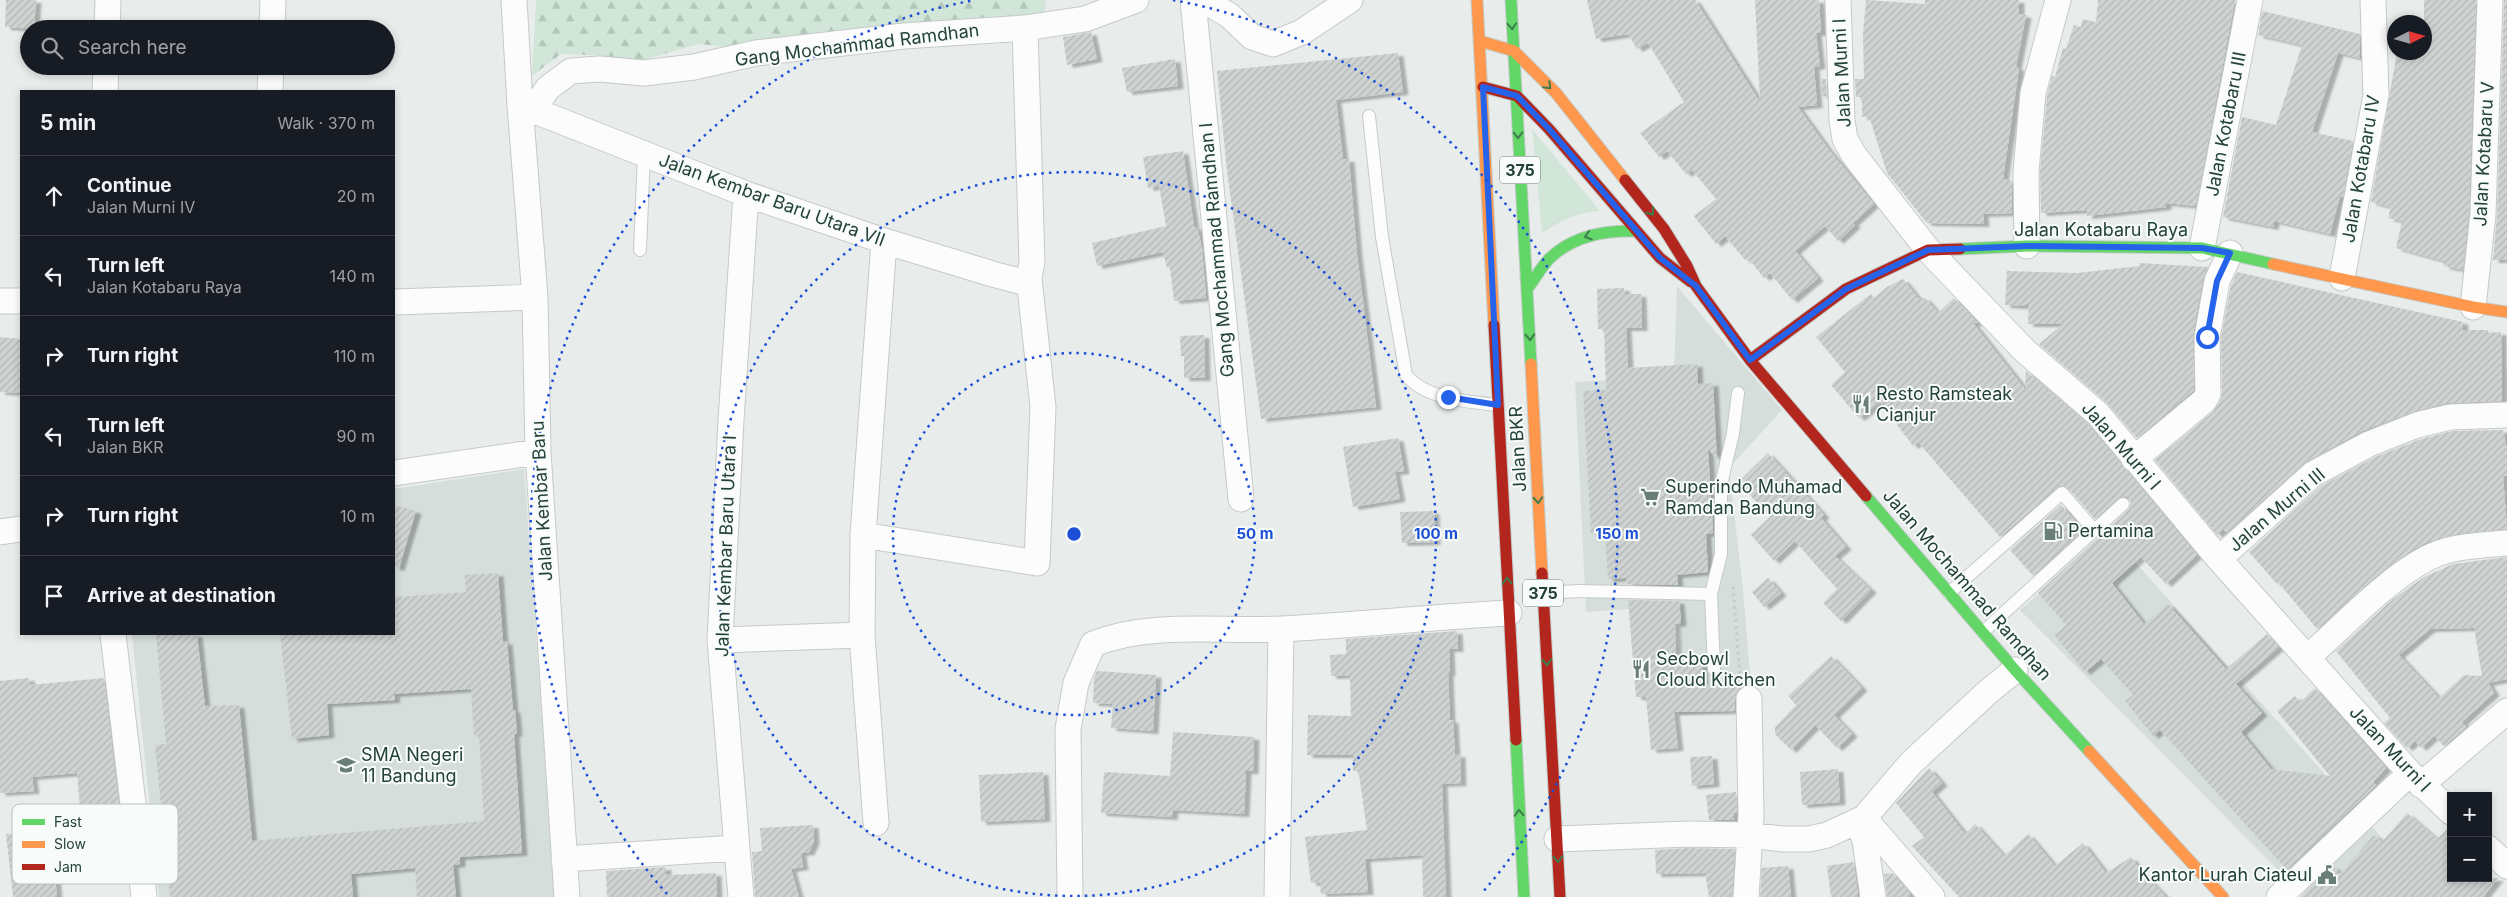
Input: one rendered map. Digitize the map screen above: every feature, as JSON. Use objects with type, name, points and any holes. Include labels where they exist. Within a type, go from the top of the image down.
[{"type":"main road","name":"Jalan BKR","points":[[1477,0],[1524,897]]},
{"type":"main road","name":"Jalan BKR","points":[[1511,0],[1560,897]]},
{"type":"main road","name":"Jalan Mochammad Ramdhan","points":[[1480,41],[1514,51],[1556,93],[1652,213],[1687,266],[1696,286],[1750,360],[2015,670],[2223,897]]},
{"type":"main road","points":[[1483,87],[1517,96]]},
{"type":"main road","name":"Jalan Mochammad Ramdhan","points":[[1517,96],[1660,258],[1696,286]]},
{"type":"main road","points":[[1527,289],[1550,258],[1576,240],[1606,231],[1636,231]]},
{"type":"main road","name":"Jalan Kotabaru Raya","points":[[1750,360],[1846,289],[1928,250],[2027,246],[2202,248],[2472,307],[2507,312]]},
{"type":"street","points":[[107,20],[108,0]]},
{"type":"street","points":[[272,20],[273,0]]},
{"type":"street","name":"Jalan Kembar Baru","points":[[514,0],[526,108],[535,297],[538,452],[567,897]]},
{"type":"street","name":"Gang Mochammad Ramdhan","points":[[526,108],[571,71],[600,69],[644,73],[694,67],[766,52],[904,36],[1025,28],[1085,20],[1136,0]]},
{"type":"street","name":"Gang Mochammad Ramdhan I","points":[[1193,0],[1241,499]]},
{"type":"street","points":[[1204,0],[1230,16],[1252,37],[1273,44],[1302,32],[1350,0]]},
{"type":"street","name":"Jalan Murni I","points":[[1838,0],[1842,120],[1845,139],[1854,155],[1928,250],[2025,351],[2098,414],[2219,559],[2416,779],[2447,808]]},
{"type":"street","points":[[2027,246],[2026,171],[2033,93],[2058,0]]},
{"type":"street","name":"Jalan Kotabaru III","points":[[2202,248],[2250,0]]},
{"type":"street","name":"Jalan Kotabaru IV","points":[[2342,278],[2376,95],[2373,0]]},
{"type":"street","name":"Jalan Kotabaru V","points":[[2472,307],[2483,214],[2490,0]]},
{"type":"street","points":[[863,535],[1037,563],[1043,407],[1029,278],[1032,262],[1025,28]]},
{"type":"street","points":[[105,90],[106,75]]},
{"type":"street","points":[[270,90],[271,75]]},
{"type":"street","name":"Jalan Kembar Baru Utara VII","points":[[526,108],[746,194],[884,241],[1019,281],[1029,278]]},
{"type":"street","name":"Jalan Kembar Baru Utara I","points":[[741,897],[720,640],[730,420],[746,194]]},
{"type":"street","points":[[876,823],[862,635],[863,535],[884,241]]},
{"type":"street","points":[[2134,459],[2204,401],[2208,394],[2207,337],[2217,281],[2230,253]]},
{"type":"street","points":[[395,302],[535,297]]},
{"type":"street","points":[[0,301],[20,301]]},
{"type":"street","name":"Jalan Murni III","points":[[2219,559],[2313,474],[2369,444],[2417,425],[2450,417],[2507,415]]},
{"type":"street","points":[[395,474],[538,452]]},
{"type":"street","points":[[0,532],[20,529]]},
{"type":"street","points":[[2308,658],[2395,580],[2432,556],[2459,549],[2507,543]]},
{"type":"street","points":[[1070,897],[1068,729],[1076,683],[1093,644],[1113,636],[1142,631],[1281,629],[1509,613]]},
{"type":"street","points":[[1277,897],[1281,629]]},
{"type":"street","points":[[113,635],[133,804]]},
{"type":"street","points":[[720,640],[862,635]]},
{"type":"street","points":[[1557,839],[1688,834],[1750,835],[1782,839],[1809,839],[1827,835],[1860,820],[1910,763],[1989,691],[2015,670]]},
{"type":"street","points":[[1746,897],[1750,835],[1749,699]]},
{"type":"street","points":[[2279,897],[2416,779],[2507,710]]},
{"type":"street","points":[[1860,820],[1865,840],[1873,897]]},
{"type":"street","points":[[1860,820],[1932,897]]},
{"type":"street","points":[[564,859],[736,848]]},
{"type":"street","points":[[2492,852],[2507,866]]},
{"type":"street","points":[[142,884],[144,897]]},
{"type":"lane","points":[[1369,116],[1382,237],[1406,375],[1414,385],[1448,397],[1498,405]]},
{"type":"lane","points":[[640,250],[644,153]]},
{"type":"lane","points":[[1714,669],[1711,594],[1720,554],[1721,485],[1733,432],[1738,393]]},
{"type":"lane","points":[[1949,593],[2062,493],[2094,530]]},
{"type":"lane","points":[[1983,632],[2124,504]]},
{"type":"lane","points":[[1543,593],[1598,591],[1711,594]]},
{"type":"path","points":[[1731,581],[1735,599],[1740,674]]},
{"type":"shaded area","points":[[1677,286],[1782,410],[1729,468],[1743,589],[1753,710],[1679,716],[1681,605],[1586,612],[1575,382],[1674,377]]},
{"type":"shaded area","name":"SMA Negeri 11 Bandung","points":[[524,469],[555,897],[159,897],[158,884],[178,884],[178,804],[149,804],[132,635],[395,635],[395,489]]},
{"type":"shaded area","points":[[2109,533],[2435,897],[2305,897],[2020,610]]},
{"type":"green space","points":[[536,0],[1046,0],[1044,17],[740,48],[699,44],[636,62],[590,55],[561,54],[532,76]]},
{"type":"green space","points":[[1532,129],[1600,211],[1583,213],[1569,218],[1542,233]]},
{"type":"building","points":[[6,0],[36,0],[35,20],[20,20],[20,28],[5,27]]},
{"type":"building","points":[[1587,0],[1695,0],[1760,102],[1755,0],[1819,0],[1821,33],[1816,33],[1820,66],[1814,67],[1817,105],[1798,107],[1829,150],[1874,204],[1853,223],[1855,225],[1838,241],[1825,226],[1795,251],[1818,278],[1792,300],[1770,273],[1764,278],[1748,258],[1745,260],[1725,236],[1716,244],[1694,216],[1716,199],[1692,170],[1686,174],[1667,151],[1659,157],[1640,133],[1684,102],[1648,43],[1637,49],[1628,34],[1596,39]]},
{"type":"building","points":[[1866,0],[1925,4],[1925,0],[2019,0],[2019,14],[2026,15],[2016,67],[2019,68],[2003,179],[2012,181],[2012,213],[1983,214],[1984,224],[1927,223],[1887,173],[1869,116],[1862,117],[1862,97],[1856,97],[1855,79],[1864,79],[1863,34]]},
{"type":"building","points":[[2098,0],[2235,0],[2196,206],[2166,203],[2166,207],[2087,216],[2087,210],[2041,213],[2040,172],[2047,96],[2052,76],[2055,77],[2063,48],[2066,49],[2074,25],[2081,27],[2082,19],[2096,22]]},
{"type":"building","points":[[2424,0],[2476,0],[2469,213],[2463,270],[2444,266],[2444,261],[2396,248],[2402,221],[2388,218],[2391,207],[2371,202],[2396,60],[2432,60],[2432,15],[2424,15]]},
{"type":"building","points":[[2504,0],[2507,0],[2507,260],[2493,260],[2497,215]]},
{"type":"building","points":[[2262,11],[2360,34],[2360,58],[2338,53],[2312,132],[2353,141],[2343,197],[2340,196],[2330,234],[2274,221],[2273,227],[2223,217],[2242,117],[2276,125],[2302,45],[2258,35]]},
{"type":"building","points":[[1091,32],[1097,59],[1067,65],[1063,37]]},
{"type":"building","points":[[1398,53],[1403,92],[1336,100],[1343,159],[1349,159],[1357,254],[1376,407],[1261,419],[1227,171],[1217,71]]},
{"type":"building","points":[[1175,59],[1178,86],[1127,92],[1122,68]]},
{"type":"building","points":[[1822,79],[1826,79],[1827,97],[1822,96]]},
{"type":"building","points":[[1183,151],[1194,227],[1197,227],[1202,248],[1206,298],[1174,301],[1170,268],[1167,268],[1163,252],[1097,266],[1092,243],[1166,226],[1159,186],[1148,188],[1143,157]]},
{"type":"building","points":[[2139,263],[2208,267],[2203,278],[2193,335],[2194,390],[2137,438],[2107,403],[2039,344],[2063,324],[2028,324],[2029,302],[2023,306],[2005,305],[2007,271],[2077,273],[2140,266]]},
{"type":"building","points":[[2237,272],[2463,322],[2462,330],[2488,330],[2488,333],[2501,332],[2502,401],[2447,403],[2412,412],[2362,431],[2304,463],[2230,530],[2226,532],[2223,529],[2217,535],[2155,460],[2213,412],[2220,401],[2222,394],[2221,338],[2231,285]]},
{"type":"building","points":[[1903,279],[1918,298],[1925,298],[1938,313],[1954,298],[1978,323],[1973,323],[2025,389],[2026,371],[2088,424],[2197,555],[2166,584],[2141,557],[2112,583],[2144,624],[2168,604],[2226,669],[2267,634],[2279,647],[2236,684],[2262,713],[2241,732],[2271,769],[2330,776],[2277,711],[2295,696],[2300,702],[2315,688],[2386,768],[2373,782],[2376,785],[2287,870],[2160,730],[2153,736],[2125,701],[2133,695],[2101,659],[2085,672],[2054,635],[2066,625],[2038,593],[2128,510],[2131,503],[2129,498],[2125,496],[2118,498],[2095,519],[2068,488],[2060,485],[2000,537],[1918,442],[1913,446],[1880,402],[1859,418],[1831,385],[1845,372],[1816,337],[1871,294],[1874,298],[1887,287]]},
{"type":"building","name":"Superindo Muhamad Ramdan Bandung","points":[[1624,288],[1625,294],[1641,294],[1642,328],[1626,328],[1628,368],[1697,364],[1698,384],[1713,383],[1717,459],[1708,449],[1713,533],[1706,534],[1708,572],[1677,575],[1678,585],[1627,584],[1626,578],[1608,579],[1605,532],[1591,533],[1583,391],[1606,390],[1604,329],[1598,329],[1597,289]]},
{"type":"building","points":[[1204,335],[1205,378],[1184,378],[1184,356],[1181,356],[1180,336]]},
{"type":"building","points":[[0,337],[20,339],[20,393],[0,392]]},
{"type":"building","points":[[2503,430],[2507,451],[2507,476],[2503,476],[2507,529],[2457,534],[2425,543],[2409,552],[2375,577],[2317,629],[2279,583],[2277,584],[2249,552],[2321,486],[2375,457],[2421,439],[2452,431]]},
{"type":"building","points":[[1398,438],[1404,471],[1395,472],[1400,499],[1353,507],[1343,447]]},
{"type":"building","points":[[1768,453],[1824,515],[1821,518],[1846,547],[1835,556],[1871,590],[1841,621],[1823,603],[1837,589],[1795,541],[1774,561],[1751,535],[1770,517],[1738,482]]},
{"type":"building","points":[[395,505],[416,511],[399,568],[395,567]]},
{"type":"building","points":[[2061,505],[2083,530],[2033,576],[2010,550]]},
{"type":"building","points":[[1434,511],[1435,542],[1402,543],[1400,512]]},
{"type":"building","points":[[2507,557],[2507,679],[2488,683],[2494,693],[2462,722],[2466,727],[2444,746],[2434,736],[2421,748],[2415,741],[2407,748],[2384,723],[2390,718],[2336,651],[2393,599],[2424,577],[2453,564]],"holes":[[[2474,628],[2482,676],[2464,675],[2439,698],[2399,655],[2430,629]]]},
{"type":"building","points":[[498,573],[503,642],[507,641],[517,733],[514,734],[522,853],[460,857],[460,864],[453,865],[456,897],[417,897],[415,868],[351,874],[353,897],[170,897],[169,884],[178,884],[178,804],[161,804],[155,745],[166,744],[156,635],[197,635],[205,706],[239,705],[252,841],[484,821],[479,736],[474,736],[471,689],[394,694],[395,700],[327,704],[329,735],[292,739],[280,635],[395,635],[395,597],[466,592],[465,575]]},
{"type":"building","points":[[1768,578],[1781,593],[1764,607],[1752,592]]},
{"type":"building","points":[[1628,600],[1679,601],[1681,623],[1675,624],[1676,661],[1702,661],[1703,685],[1741,684],[1735,699],[1735,711],[1674,712],[1678,748],[1651,750],[1646,697],[1636,697]]},
{"type":"building","points":[[1457,631],[1458,649],[1449,649],[1450,673],[1448,673],[1450,720],[1453,720],[1455,755],[1460,754],[1461,783],[1442,784],[1446,897],[1423,897],[1422,855],[1365,859],[1368,892],[1321,894],[1320,882],[1311,883],[1305,837],[1367,830],[1359,775],[1358,771],[1353,771],[1353,755],[1307,755],[1308,715],[1351,716],[1350,675],[1331,676],[1330,655],[1346,654],[1346,639]]},
{"type":"building","points":[[1831,656],[1862,688],[1834,715],[1852,734],[1837,748],[1815,725],[1791,750],[1775,734],[1775,727],[1796,705],[1788,696]]},
{"type":"building","points":[[1097,671],[1156,675],[1153,731],[1111,728],[1113,704],[1093,703],[1094,678]]},
{"type":"building","points":[[29,678],[30,685],[104,678],[119,804],[80,804],[77,773],[32,777],[34,791],[0,793],[0,681]]},
{"type":"building","points":[[1173,732],[1254,737],[1253,771],[1246,771],[1244,814],[1173,810],[1172,817],[1101,813],[1104,772],[1170,776]]},
{"type":"building","points":[[1712,756],[1714,784],[1692,786],[1690,757]]},
{"type":"building","points":[[1929,768],[1942,783],[1932,792],[1965,834],[1975,824],[2004,856],[2028,834],[2055,866],[2083,843],[2106,873],[2131,857],[2140,870],[2166,897],[1959,897],[1912,846],[1924,837],[1896,803]]},
{"type":"building","points":[[1838,769],[1840,802],[1802,805],[1800,772]]},
{"type":"building","points":[[1043,772],[1045,819],[981,822],[979,775]]},
{"type":"building","points":[[1736,792],[1737,813],[1734,813],[1734,820],[1709,820],[1706,795]]},
{"type":"building","points":[[2407,813],[2437,839],[2447,830],[2447,882],[2492,882],[2492,878],[2498,878],[2483,897],[2300,897],[2333,866],[2340,874],[2374,835],[2382,842]]},
{"type":"building","points":[[813,825],[814,841],[809,852],[801,853],[803,867],[791,869],[799,897],[755,897],[752,852],[762,851],[760,828]]},
{"type":"building","points":[[6,834],[12,834],[12,884],[56,884],[57,897],[13,897]]},
{"type":"building","points":[[1688,848],[1735,849],[1732,897],[1709,897],[1705,873],[1656,874],[1655,850]]},
{"type":"building","points":[[1854,862],[1858,897],[1831,897],[1827,866]]},
{"type":"building","points":[[1788,866],[1791,897],[1760,897],[1762,868]]},
{"type":"building","points":[[666,867],[666,875],[716,873],[717,897],[607,897],[606,871]]},
{"type":"building","points":[[1892,873],[1909,892],[1910,897],[1887,897],[1884,874]]},
{"type":"traffic: fast","points":[[1511,0],[1531,364]]},
{"type":"traffic: fast","points":[[1527,289],[1550,258],[1569,244],[1601,233],[1636,231]]},
{"type":"traffic: fast","points":[[1960,249],[2027,246],[2202,248],[2273,264]]},
{"type":"traffic: fast","points":[[1866,496],[2015,670],[2089,751]]},
{"type":"traffic: fast","points":[[1516,740],[1524,897]]},
{"type":"traffic: slow","points":[[1477,0],[1494,325]]},
{"type":"traffic: slow","points":[[1480,41],[1514,51],[1556,93],[1625,180]]},
{"type":"traffic: slow","points":[[2273,264],[2473,307],[2507,312]]},
{"type":"traffic: slow","points":[[1531,364],[1542,573]]},
{"type":"traffic: slow","points":[[2089,751],[2223,897]]},
{"type":"traffic: jam","points":[[1483,87],[1517,96],[1549,129],[1660,258],[1691,282]]},
{"type":"traffic: jam","points":[[1625,180],[1664,229],[1687,266],[1696,286],[1750,360],[1866,496]]},
{"type":"traffic: jam","points":[[1750,360],[1846,289],[1928,250],[1960,249]]},
{"type":"traffic: jam","points":[[1494,325],[1516,740]]},
{"type":"traffic: jam","points":[[1542,573],[1560,897]]},
{"type":"place","name":"Resto Ramsteak Cianjur","points":[[1861,404]]},
{"type":"place","name":"Superindo Muhamad Ramdan Bandung","points":[[1650,497]]},
{"type":"place","name":"Pertamina","points":[[2053,531]]},
{"type":"place","name":"Secbowl Cloud Kitchen","points":[[1641,669]]},
{"type":"place","name":"SMA Negeri 11 Bandung","points":[[346,765]]},
{"type":"place","name":"Kantor Lurah Ciateul","points":[[2327,875]]},
{"type":"route","points":[[1448,397],[1498,405],[1483,87],[1517,96],[1549,129],[1660,258],[1696,286],[1750,360],[1846,289],[1928,250],[2027,246],[2202,248],[2230,253],[2217,281],[2207,337]]}]
